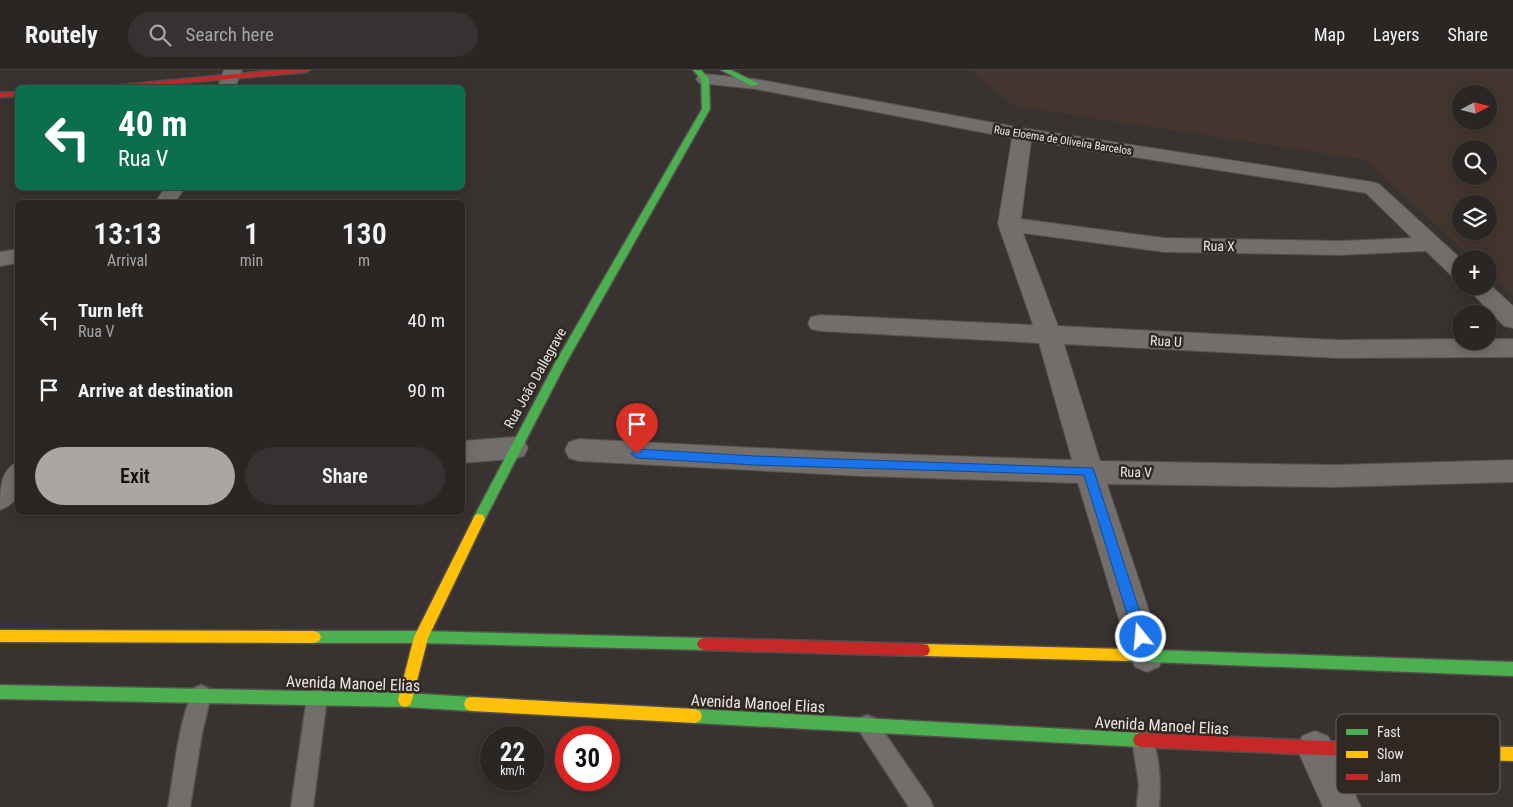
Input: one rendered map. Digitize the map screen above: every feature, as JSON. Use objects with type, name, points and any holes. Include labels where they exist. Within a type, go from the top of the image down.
[{"type":"main road","points":[[133,85],[306,70]]},
{"type":"main road","points":[[725,70],[754,84]]},
{"type":"main road","name":"Rua João Dallegrave","points":[[405,700],[422,637],[514,448],[577,331],[706,109],[702,82]]},
{"type":"main road","points":[[0,95],[15,94]]},
{"type":"main road","points":[[0,636],[422,637],[1147,656],[1513,669]]},
{"type":"main road","name":"Avenida Manoel Elias","points":[[0,692],[405,700],[1336,750]]},
{"type":"street","name":"Rua Eloema de Oliveira Barcelos","points":[[702,82],[754,84],[1022,134],[1372,188],[1431,244]]},
{"type":"street","points":[[1022,134],[1009,224],[1050,339],[1088,471],[1147,656]]},
{"type":"street","name":"Rua X","points":[[1009,224],[1164,245],[1340,248],[1431,244]]},
{"type":"street","points":[[1431,244],[1452,264]]},
{"type":"street","points":[[0,259],[15,256]]},
{"type":"street","points":[[1487,295],[1513,320]]},
{"type":"street","name":"Rua U","points":[[820,322],[1050,339],[1337,349],[1513,348]]},
{"type":"street","points":[[465,452],[514,448]]},
{"type":"street","name":"Rua V","points":[[579,450],[735,459],[1088,471],[1336,476],[1513,471]]},
{"type":"street","points":[[0,498],[15,478]]},
{"type":"street","points":[[1315,749],[1342,807]]},
{"type":"lane","points":[[179,807],[200,695]]},
{"type":"lane","points":[[302,807],[317,698]]},
{"type":"lane","points":[[867,725],[922,807]]},
{"type":"lane","points":[[1143,740],[1150,784],[1148,807]]},
{"type":"shaded area","points":[[968,70],[1513,70],[1513,296],[1497,281],[1497,250],[1463,250],[1452,240],[1497,240],[1497,195],[1452,195],[1452,240],[1366,160],[1015,106]]},
{"type":"traffic: fast","points":[[479,519],[560,363],[706,109],[705,79],[697,70]]},
{"type":"traffic: fast","points":[[725,70],[755,84]]},
{"type":"traffic: fast","points":[[314,637],[421,637],[704,644]]},
{"type":"traffic: fast","points":[[1126,655],[1513,669]]},
{"type":"traffic: fast","points":[[0,692],[405,700],[471,704]]},
{"type":"traffic: fast","points":[[695,716],[1140,740]]},
{"type":"traffic: slow","points":[[405,700],[421,637],[479,519]]},
{"type":"traffic: slow","points":[[0,636],[314,637]]},
{"type":"traffic: slow","points":[[923,650],[1126,655]]},
{"type":"traffic: slow","points":[[471,704],[695,716]]},
{"type":"traffic: slow","points":[[1500,754],[1513,754]]},
{"type":"traffic: jam","points":[[128,85],[306,70]]},
{"type":"traffic: jam","points":[[0,95],[15,94]]},
{"type":"traffic: jam","points":[[704,644],[923,650]]},
{"type":"traffic: jam","points":[[1140,740],[1336,750]]},
{"type":"route","points":[[637,454],[754,460],[1088,471],[1141,637]]}]
